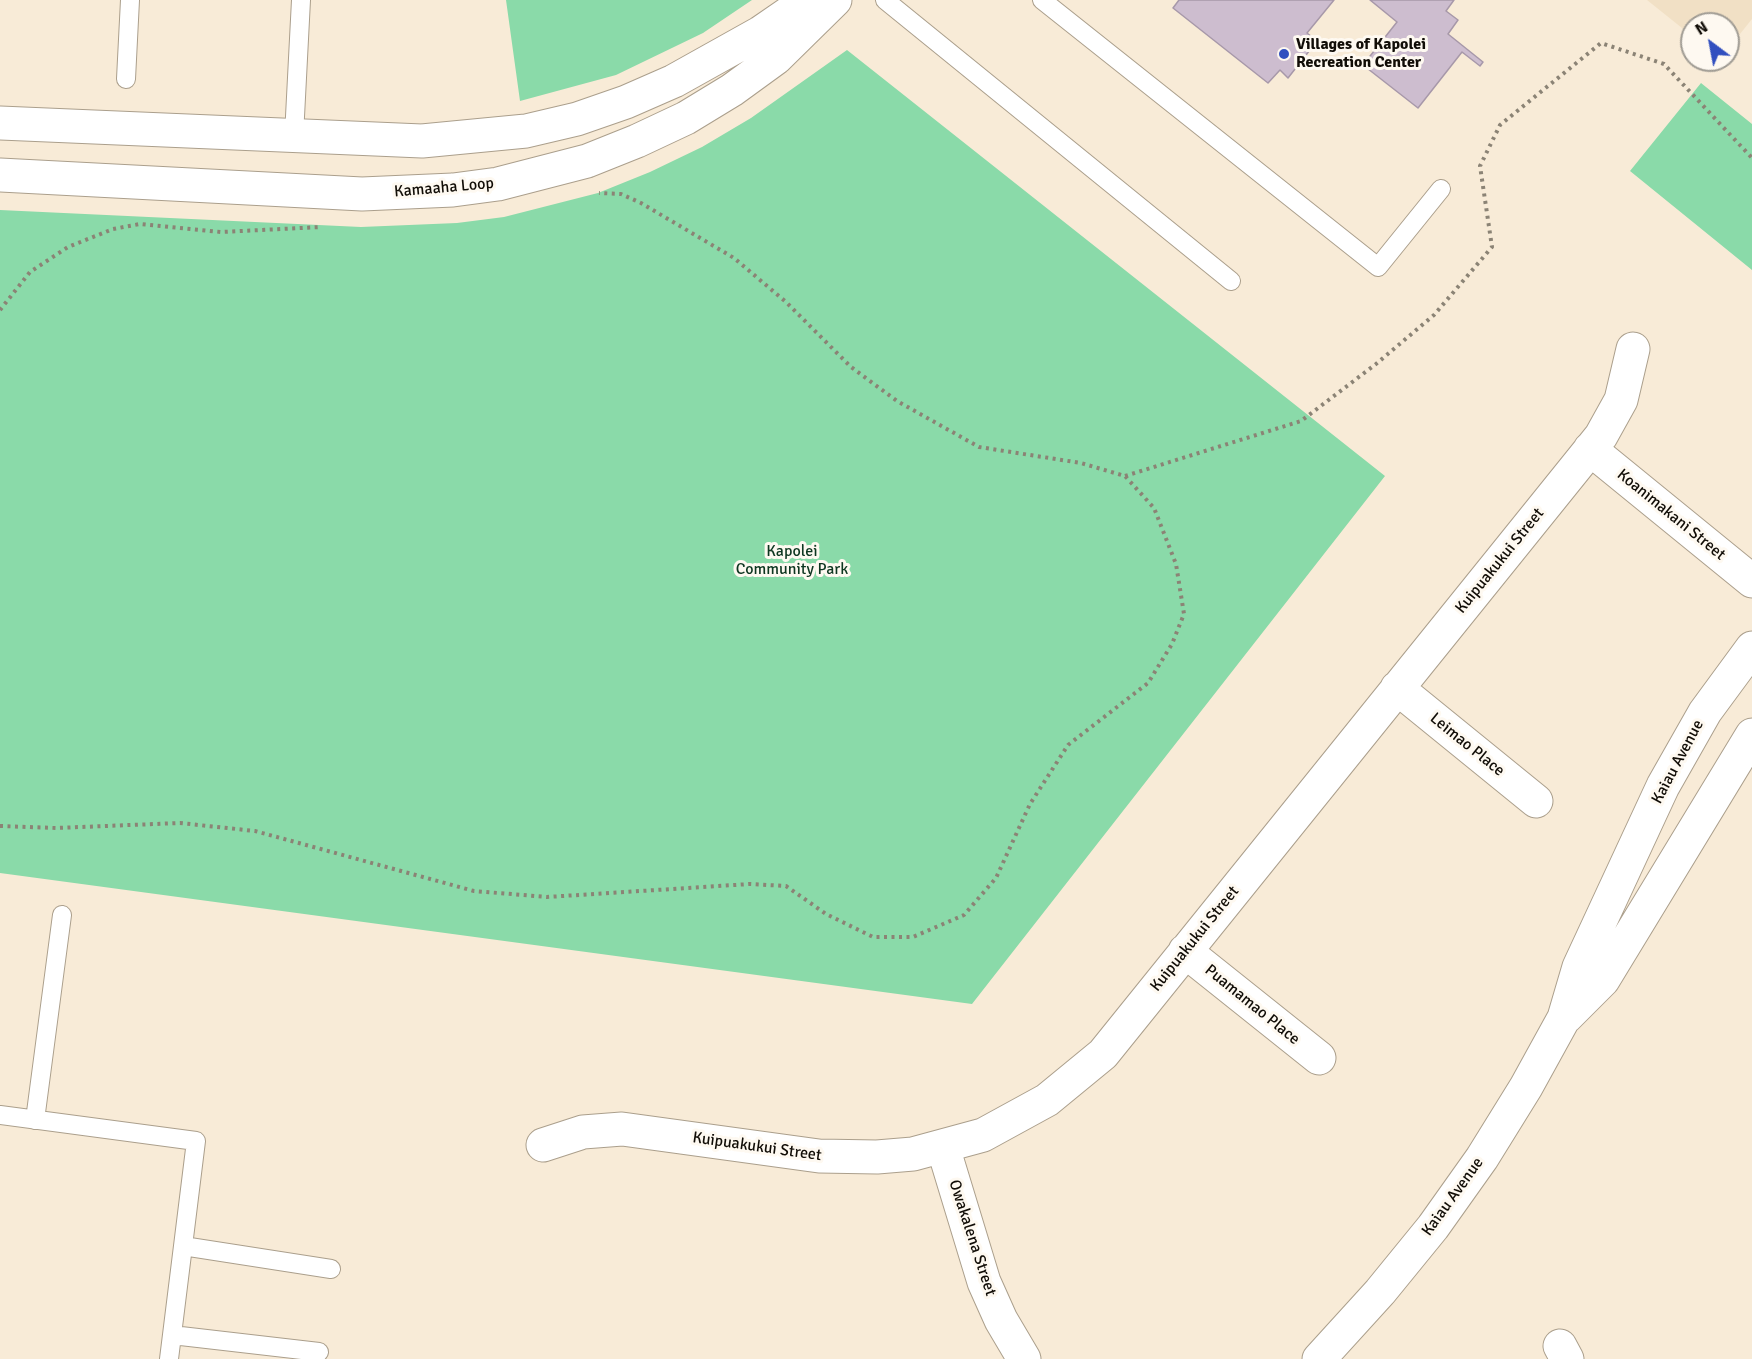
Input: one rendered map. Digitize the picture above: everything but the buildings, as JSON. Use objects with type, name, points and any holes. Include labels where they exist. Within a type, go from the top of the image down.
[{"type":"street","points":[[0,123],[422,141],[526,130],[577,118],[626,102],[674,81],[752,38],[808,0]]},
{"type":"street","name":"Kamaaha Loop","points":[[0,175],[362,194],[453,190],[498,184],[587,161],[686,118],[732,90],[776,58],[835,0]]},
{"type":"street","name":"Kuipuakukui Street","points":[[543,1145],[583,1132],[622,1129],[848,1158],[913,1154],[983,1134],[1016,1119],[1076,1079],[1103,1054],[1590,449],[1621,400],[1633,349]]},
{"type":"street","name":"Koanimakani Street","points":[[1590,449],[1752,581]]},
{"type":"street","name":"Kaiau Avenue","points":[[1319,1359],[1380,1292],[1433,1227],[1482,1158],[1564,1018],[1580,967],[1663,786],[1705,712],[1752,648]]},
{"type":"street","name":"Leimao Place","points":[[1397,688],[1536,801]]},
{"type":"street","name":"Kaiau Avenue","points":[[1564,1018],[1603,980],[1752,735]]},
{"type":"street","name":"Puamamao Place","points":[[1185,951],[1319,1058]]},
{"type":"street","name":"Owakalena Street","points":[[943,1147],[984,1282],[1011,1354]]},
{"type":"lane","points":[[126,79],[130,0]]},
{"type":"lane","points":[[294,136],[301,0]]},
{"type":"lane","points":[[885,0],[1231,281]]},
{"type":"lane","points":[[1042,0],[1378,267],[1441,189]]},
{"type":"lane","points":[[35,1120],[62,915]]},
{"type":"lane","points":[[0,1115],[196,1141],[169,1359]]},
{"type":"lane","points":[[183,1246],[331,1269]]},
{"type":"lane","points":[[172,1335],[319,1352]]},
{"type":"path","points":[[1125,476],[1301,422],[1376,364],[1434,315],[1492,247],[1480,166],[1500,125],[1601,43],[1664,64],[1752,158]]},
{"type":"path","points":[[0,826],[56,828],[180,823],[255,831],[474,891],[495,893],[548,897],[739,884],[786,886],[826,914],[873,937],[914,937],[964,915],[996,878],[1030,804],[1068,746],[1148,683],[1172,644],[1184,614],[1176,564],[1154,508],[1125,476],[1081,463],[979,447],[897,401],[851,367],[786,302],[734,258],[641,203]]},
{"type":"shaded area","points":[[1647,0],[1752,0],[1752,19],[1740,34],[1740,12],[1680,12],[1680,26]]},
{"type":"green space","points":[[506,0],[752,0],[703,33],[616,75],[520,101]]},
{"type":"green space","name":"Kapolei Community Park","points":[[847,50],[1385,476],[972,1004],[0,873],[0,210],[361,227],[457,223],[504,217],[598,193],[650,172],[702,147],[751,118]]},
{"type":"green space","points":[[1701,83],[1752,124],[1752,270],[1630,171]]},
{"type":"place","name":"Villages of Kapolei Recreation Center","points":[[1284,54]]}]
